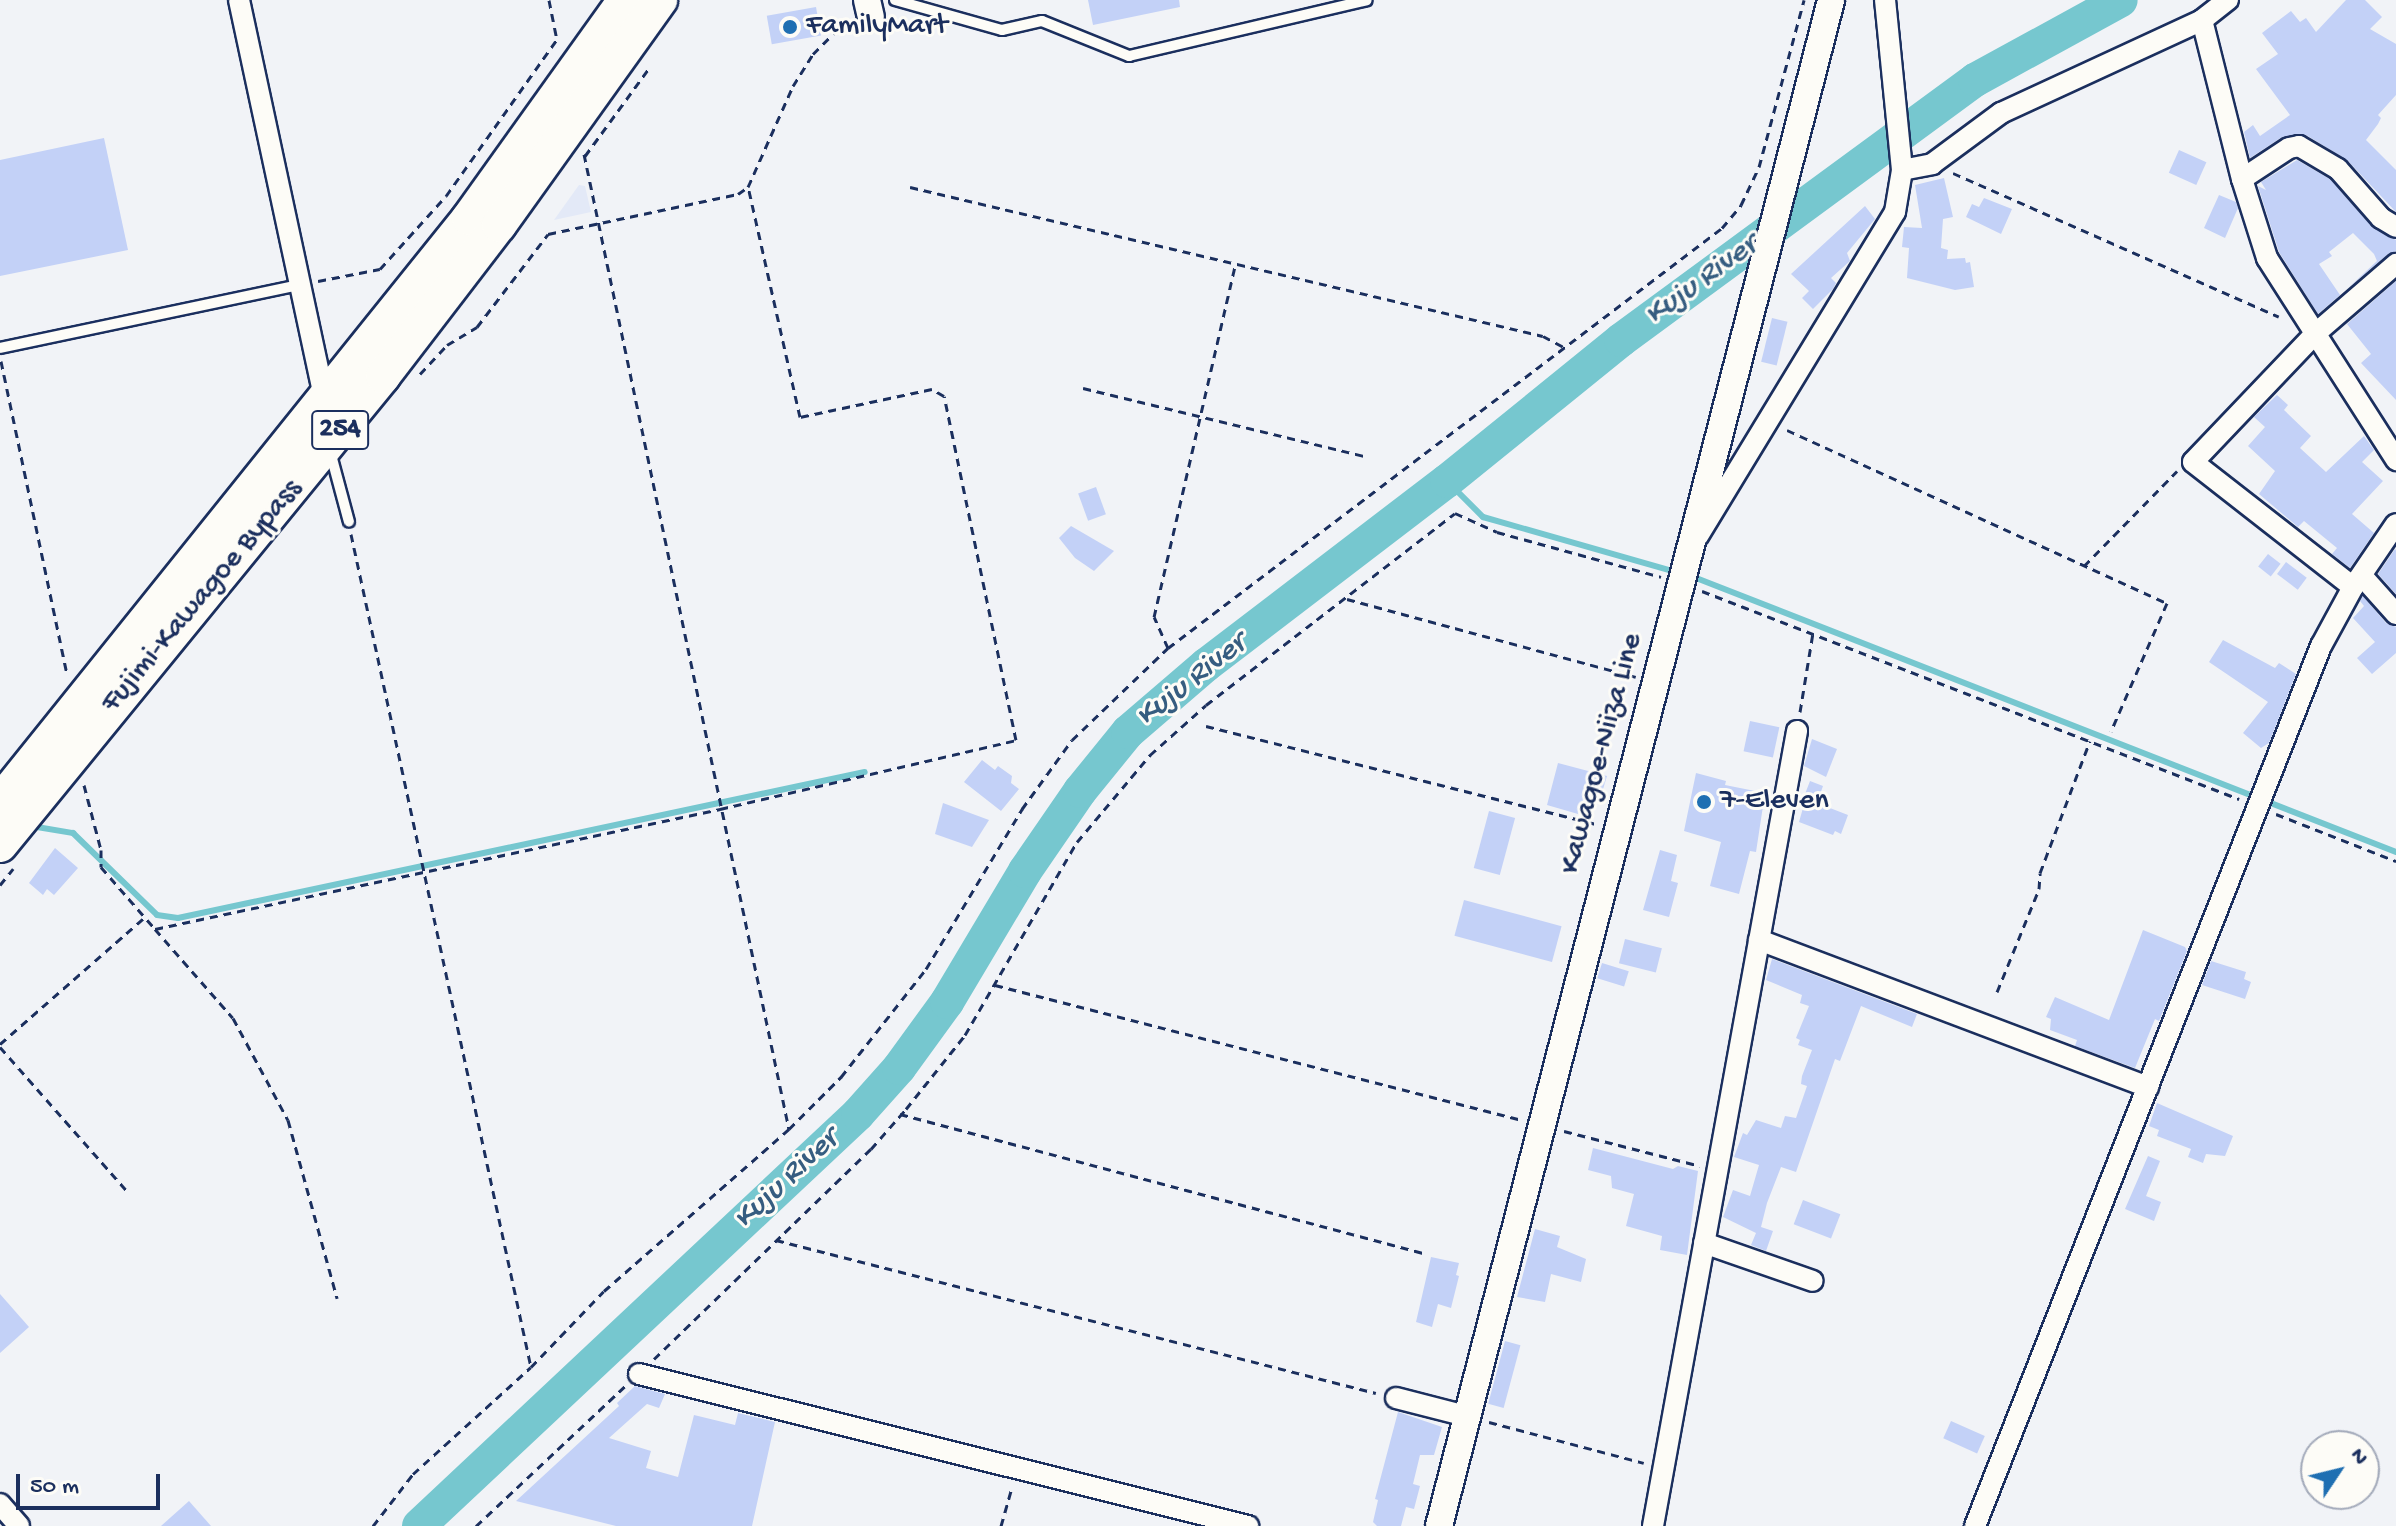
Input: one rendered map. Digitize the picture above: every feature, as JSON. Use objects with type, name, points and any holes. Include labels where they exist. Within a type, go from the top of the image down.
[{"type":"highway","name":"Fujimi-Kawagoe Bypass","points":[[0,802],[469,218],[625,0]]},
{"type":"highway","name":"Fujimi-Kawagoe Bypass","points":[[0,845],[575,145],[660,0]]},
{"type":"main road","name":"Kawagoe-Niiza Line","points":[[1439,1526],[1615,829],[1831,0]]},
{"type":"street","points":[[239,0],[325,396],[328,445]]},
{"type":"street","points":[[1688,553],[1895,212],[1902,170],[1885,0]]},
{"type":"street","points":[[1902,170],[1932,164],[2001,113],[2202,20],[2228,0]]},
{"type":"street","points":[[2202,20],[2242,179],[2267,258],[2396,460]]},
{"type":"street","points":[[2242,179],[2289,148],[2299,146],[2338,169],[2381,218],[2396,227]]},
{"type":"street","points":[[2396,264],[2316,333],[2193,462],[2358,582],[2396,614]]},
{"type":"street","points":[[1975,1526],[2321,646],[2396,524]]},
{"type":"street","points":[[1653,1526],[1797,731]]},
{"type":"street","points":[[1759,940],[2148,1087]]},
{"type":"street","points":[[1704,1243],[1813,1281]]},
{"type":"street","points":[[639,1374],[1248,1526]]},
{"type":"street","points":[[1396,1398],[1466,1416]]},
{"type":"street","points":[[0,1504],[19,1526]]},
{"type":"lane","points":[[895,0],[1002,30],[1042,21],[1129,56],[1367,0]]},
{"type":"lane","points":[[0,348],[299,285]]},
{"type":"lane","points":[[328,445],[349,522]]},
{"type":"path","points":[[549,0],[557,39],[579,68]]},
{"type":"path","points":[[373,1526],[413,1474],[531,1367],[604,1291],[789,1129],[841,1077],[926,969],[1022,809],[1072,740],[1168,648],[1722,228],[1741,205],[1759,167],[1804,0]]},
{"type":"path","points":[[416,379],[447,345],[477,327],[548,234],[738,194],[748,187],[793,86],[813,54],[864,9]]},
{"type":"path","points":[[299,285],[380,269],[446,196],[557,39]]},
{"type":"path","points":[[650,67],[575,145],[597,223],[789,1129]]},
{"type":"path","points":[[1932,164],[2316,333]]},
{"type":"path","points":[[155,929],[720,809],[1016,740],[944,396],[932,389],[800,417],[748,187]]},
{"type":"path","points":[[910,187],[1543,336],[1566,348]]},
{"type":"path","points":[[1168,648],[1155,628],[1154,617],[1235,264]]},
{"type":"path","points":[[0,357],[75,709]]},
{"type":"path","points":[[1083,388],[1369,457]]},
{"type":"path","points":[[1770,420],[2167,603],[2111,731]]},
{"type":"path","points":[[2084,566],[2186,462],[2193,462]]},
{"type":"path","points":[[476,1526],[639,1374],[871,1149],[965,1035],[1077,842],[1110,798],[1150,755],[1196,713],[1455,513],[1497,532],[1680,582],[2396,861]]},
{"type":"path","points":[[349,522],[531,1367]]},
{"type":"path","points":[[1347,599],[1655,682]]},
{"type":"path","points":[[1797,731],[1813,633]]},
{"type":"path","points":[[1206,726],[1615,829]]},
{"type":"path","points":[[1997,992],[2039,889],[2040,873],[2090,741]]},
{"type":"path","points":[[79,746],[81,772],[101,850],[101,867],[233,1018],[288,1120],[337,1298]]},
{"type":"path","points":[[128,1192],[0,1046],[144,918]]},
{"type":"path","points":[[995,985],[1717,1171]]},
{"type":"path","points":[[900,1114],[1427,1254]]},
{"type":"path","points":[[776,1240],[1396,1398]]},
{"type":"path","points":[[1466,1416],[1663,1468]]},
{"type":"path","points":[[1001,1526],[1017,1468]]},
{"type":"shaded area","points":[[579,185],[585,186],[591,212],[554,220]]},
{"type":"building","points":[[1088,0],[1179,0],[1180,7],[1093,25]]},
{"type":"building","points":[[2346,0],[2365,0],[2382,17],[2370,29],[2396,44],[2396,95],[2378,115],[2381,118],[2366,140],[2396,170],[2396,212],[2347,160],[2306,135],[2282,137],[2250,158],[2244,132],[2253,125],[2260,136],[2290,115],[2256,69],[2278,54],[2262,33],[2291,11],[2300,22],[2306,18],[2316,32]]},
{"type":"building","points":[[816,7],[821,36],[772,44],[767,16]]},
{"type":"building","points":[[104,138],[128,250],[0,276],[0,160]]},
{"type":"building","points":[[2179,150],[2206,162],[2196,185],[2169,173]]},
{"type":"building","points":[[2297,160],[2330,179],[2372,227],[2396,240],[2396,251],[2388,254],[2347,289],[2377,261],[2374,254],[2353,233],[2329,252],[2332,256],[2319,264],[2340,295],[2318,314],[2279,252],[2258,186],[2266,190],[2261,182]]},
{"type":"building","points":[[1944,178],[1953,217],[1943,219],[1941,248],[1948,250],[1947,259],[1965,258],[1966,263],[1970,262],[1974,287],[1955,290],[1907,278],[1909,248],[1902,247],[1904,227],[1922,228],[1915,185]]},
{"type":"building","points":[[2219,195],[2236,202],[2238,208],[2225,238],[2204,228]]},
{"type":"building","points":[[1984,198],[2012,209],[2001,234],[1966,217],[1972,204],[1979,207]]},
{"type":"building","points":[[1865,206],[1875,219],[1847,253],[1850,261],[1831,278],[1836,283],[1833,289],[1813,309],[1802,298],[1809,291],[1791,274]]},
{"type":"building","points":[[2396,281],[2396,400],[2361,363],[2371,354],[2347,324]]},
{"type":"building","points":[[1772,318],[1788,322],[1777,366],[1761,362]]},
{"type":"building","points":[[2277,395],[2288,405],[2284,410],[2311,436],[2300,448],[2326,472],[2364,436],[2374,450],[2362,462],[2383,481],[2352,514],[2374,533],[2350,568],[2332,554],[2337,548],[2304,521],[2298,527],[2259,494],[2275,471],[2248,446],[2265,427],[2254,417]]},
{"type":"building","points":[[1096,487],[1106,514],[1088,521],[1078,493]]},
{"type":"building","points":[[1071,526],[1114,551],[1094,571],[1075,558],[1059,538]]},
{"type":"building","points":[[2396,550],[2396,594],[2378,574]]},
{"type":"building","points":[[2268,554],[2281,564],[2271,576],[2258,567]]},
{"type":"building","points":[[2286,562],[2307,578],[2298,590],[2277,574]]},
{"type":"building","points":[[2363,596],[2386,623],[2396,627],[2396,653],[2372,674],[2357,658],[2375,642],[2353,618],[2364,606],[2360,601]]},
{"type":"building","points":[[2223,640],[2275,668],[2279,663],[2296,674],[2269,743],[2261,748],[2243,733],[2268,702],[2209,662]]},
{"type":"building","points":[[1750,721],[1779,727],[1773,758],[1744,751]]},
{"type":"building","points":[[1812,739],[1837,749],[1826,777],[1804,766]]},
{"type":"building","points":[[982,760],[995,770],[998,766],[1012,776],[1011,783],[1019,789],[1001,811],[964,782]]},
{"type":"building","points":[[1558,763],[1607,776],[1600,799],[1582,801],[1578,814],[1547,805]]},
{"type":"building","points":[[1696,773],[1726,781],[1725,785],[1765,793],[1756,852],[1750,851],[1739,894],[1710,886],[1721,842],[1684,831]]},
{"type":"building","points":[[1810,781],[1823,786],[1817,803],[1848,815],[1841,834],[1835,831],[1833,835],[1799,822],[1803,808],[1800,807]]},
{"type":"building","points":[[943,803],[989,820],[972,847],[935,834]]},
{"type":"building","points":[[1489,811],[1515,818],[1500,875],[1474,868]]},
{"type":"building","points":[[55,848],[78,868],[54,895],[47,889],[43,895],[29,883]]},
{"type":"building","points":[[1660,850],[1677,855],[1671,881],[1678,883],[1669,917],[1643,910]]},
{"type":"building","points":[[1464,900],[1562,926],[1552,962],[1454,936]]},
{"type":"building","points":[[2143,930],[2185,947],[2187,951],[2159,1021],[2155,1019],[2135,1068],[2075,1046],[2077,1040],[2050,1030],[2051,1019],[2046,1017],[2055,997],[2109,1020]]},
{"type":"building","points":[[1625,939],[1662,948],[1656,972],[1619,963]]},
{"type":"building","points":[[1772,959],[1917,1014],[1912,1027],[1861,1006],[1840,1061],[1835,1059],[1796,1172],[1781,1167],[1767,1203],[1761,1227],[1773,1231],[1766,1251],[1751,1245],[1756,1233],[1723,1217],[1733,1190],[1750,1196],[1759,1165],[1734,1157],[1743,1133],[1747,1135],[1756,1120],[1781,1128],[1785,1116],[1796,1118],[1807,1086],[1801,1084],[1802,1076],[1812,1050],[1798,1045],[1800,1040],[1796,1038],[1809,1006],[1800,1003],[1802,995],[1766,980]]},
{"type":"building","points":[[2211,961],[2246,972],[2244,979],[2251,982],[2245,999],[2202,985]]},
{"type":"building","points":[[1602,963],[1629,971],[1624,986],[1597,978]]},
{"type":"building","points":[[2157,1103],[2233,1136],[2225,1156],[2206,1154],[2203,1163],[2188,1157],[2191,1149],[2157,1136],[2159,1130],[2149,1126]]},
{"type":"building","points":[[1593,1148],[1673,1169],[1678,1166],[1698,1171],[1687,1255],[1660,1250],[1662,1236],[1626,1226],[1634,1194],[1612,1188],[1611,1176],[1588,1170]]},
{"type":"building","points":[[2148,1156],[2160,1161],[2146,1196],[2161,1202],[2154,1221],[2125,1209]]},
{"type":"building","points":[[1803,1200],[1840,1214],[1831,1239],[1794,1224]]},
{"type":"building","points":[[1535,1229],[1560,1236],[1557,1247],[1586,1259],[1581,1282],[1551,1274],[1545,1302],[1517,1297]]},
{"type":"building","points":[[1431,1257],[1459,1263],[1451,1308],[1438,1304],[1432,1327],[1416,1322]]},
{"type":"building","points":[[0,1294],[29,1327],[0,1353]]},
{"type":"building","points":[[1505,1341],[1520,1345],[1504,1408],[1488,1404]]},
{"type":"building","points":[[635,1386],[665,1394],[659,1408],[647,1404],[609,1438],[651,1451],[646,1468],[678,1477],[694,1415],[735,1425],[738,1413],[775,1422],[752,1526],[616,1526],[516,1501],[619,1406],[617,1403]]},
{"type":"building","points":[[1398,1412],[1442,1427],[1434,1455],[1420,1455],[1413,1484],[1420,1486],[1414,1509],[1406,1507],[1401,1526],[1377,1526],[1373,1522],[1378,1500],[1375,1499]]},
{"type":"building","points":[[1951,1421],[1985,1436],[1977,1453],[1943,1438]]},
{"type":"building","points":[[189,1501],[211,1526],[161,1526]]},
{"type":"waterway","name":"Kuju River","points":[[419,1526],[858,1114],[899,1068],[947,1002],[1025,871],[1080,791],[1128,732],[1206,665],[1447,481],[1621,340],[1975,80],[2121,0]]},
{"type":"waterway","points":[[1447,481],[1483,517],[1676,572]]},
{"type":"waterway","points":[[1691,576],[2396,852]]},
{"type":"waterway","points":[[31,826],[73,833],[157,915],[178,918],[865,772]]},
{"type":"place","name":"FamilyMart","points":[[790,27]]},
{"type":"place","name":"7-Eleven","points":[[1704,802]]}]
